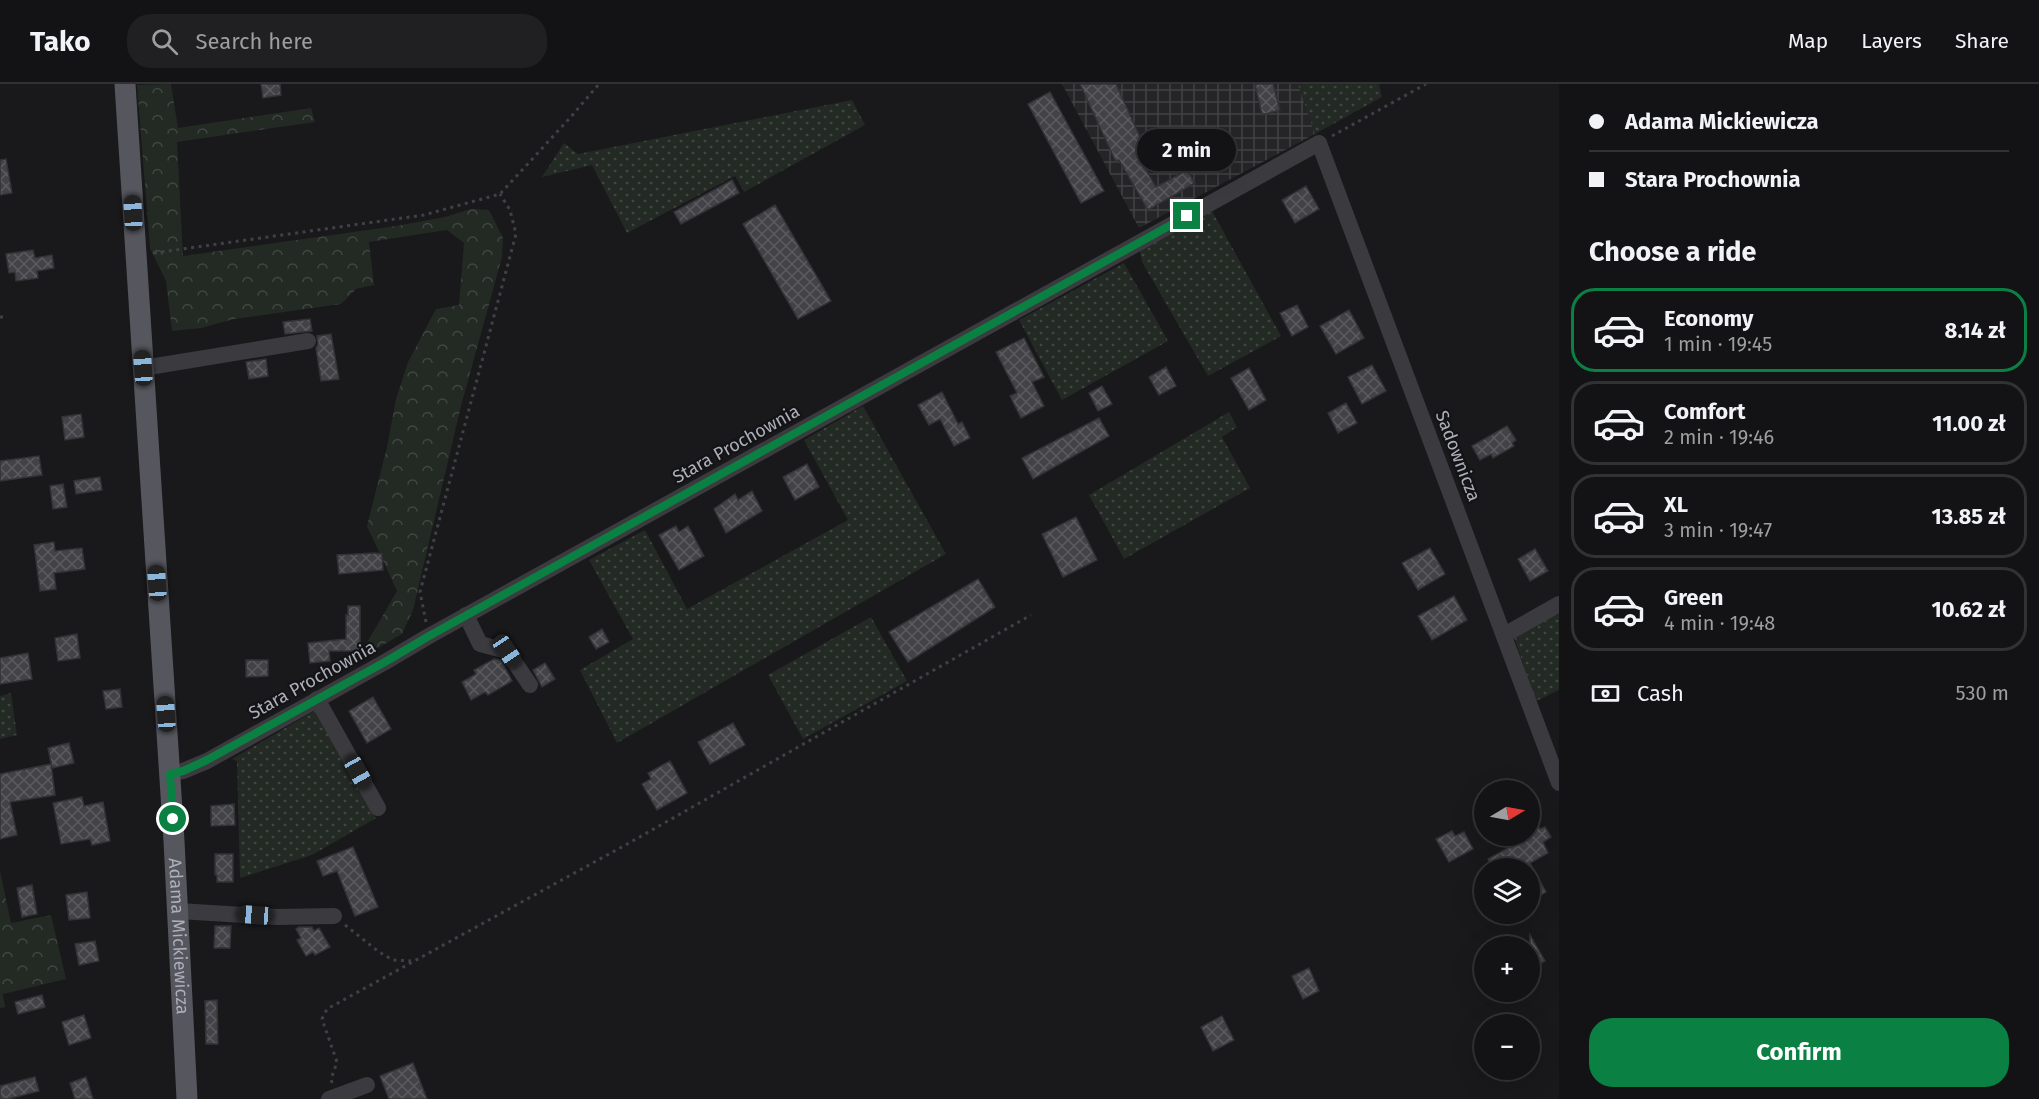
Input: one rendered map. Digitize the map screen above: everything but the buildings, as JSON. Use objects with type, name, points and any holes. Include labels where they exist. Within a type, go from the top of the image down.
[{"type":"main road","name":"Adama Mickiewicza","points":[[125,84],[179,911],[187,1099]]},
{"type":"street","name":"Stara Prochownia","points":[[170,774],[200,764],[1319,143]]},
{"type":"street","name":"Sadownicza","points":[[1319,143],[1559,783]]},
{"type":"street","points":[[143,368],[308,341]]},
{"type":"street","points":[[1504,635],[1559,604]]},
{"type":"street","points":[[466,615],[480,644],[507,651],[530,685]]},
{"type":"street","points":[[317,699],[378,808]]},
{"type":"street","points":[[179,911],[278,917],[334,916]]},
{"type":"street","points":[[332,1098],[367,1085]]},
{"type":"path","points":[[135,254],[424,215],[500,194],[598,84]]},
{"type":"path","points":[[1319,143],[1426,84]]},
{"type":"path","points":[[429,636],[420,592],[516,234],[510,210],[500,194]]},
{"type":"path","points":[[332,1098],[331,1079],[337,1062],[322,1019],[327,1009],[639,837],[1031,615]]},
{"type":"path","points":[[334,916],[379,952],[393,960],[412,961]]},
{"type":"shaded area","points":[[1062,84],[1298,84],[1315,134],[1139,228]]},
{"type":"green space","points":[[171,84],[178,128],[311,108],[315,122],[177,142],[183,256],[396,226],[445,217],[471,209],[489,210],[503,238],[502,257],[461,406],[413,610],[402,634],[357,660],[397,591],[367,526],[387,447],[396,399],[408,362],[436,309],[459,305],[464,243],[447,230],[369,242],[374,285],[356,289],[341,304],[234,319],[201,328],[172,331],[166,281],[150,248],[137,85]]},
{"type":"green space","points":[[1298,84],[1379,84],[1382,97],[1315,134]]},
{"type":"green space","points":[[852,100],[865,125],[744,192],[735,176],[627,233],[592,165],[542,177],[564,143],[578,154]]},
{"type":"green space","points":[[1212,211],[1281,336],[1208,376],[1142,262],[1139,248]]},
{"type":"green space","points":[[1124,263],[1168,341],[1062,400],[1019,320]]},
{"type":"green space","points":[[863,406],[946,554],[617,743],[580,670],[633,639],[589,560],[645,530],[687,609],[848,520],[804,440]]},
{"type":"green space","points":[[1229,412],[1237,427],[1222,437],[1250,488],[1124,559],[1089,495]]},
{"type":"green space","points":[[1559,611],[1559,690],[1536,701],[1514,637]]},
{"type":"green space","points":[[871,617],[907,681],[803,739],[768,675]]},
{"type":"green space","points":[[11,693],[17,735],[0,739],[0,696]]},
{"type":"green space","points":[[316,710],[376,818],[312,855],[240,878],[237,761],[232,759]]},
{"type":"green space","points":[[0,871],[11,923],[51,915],[66,979],[3,994],[5,1007],[0,1008]]},
{"type":"route","points":[[173,819],[170,774],[207,760],[1187,216]]}]
